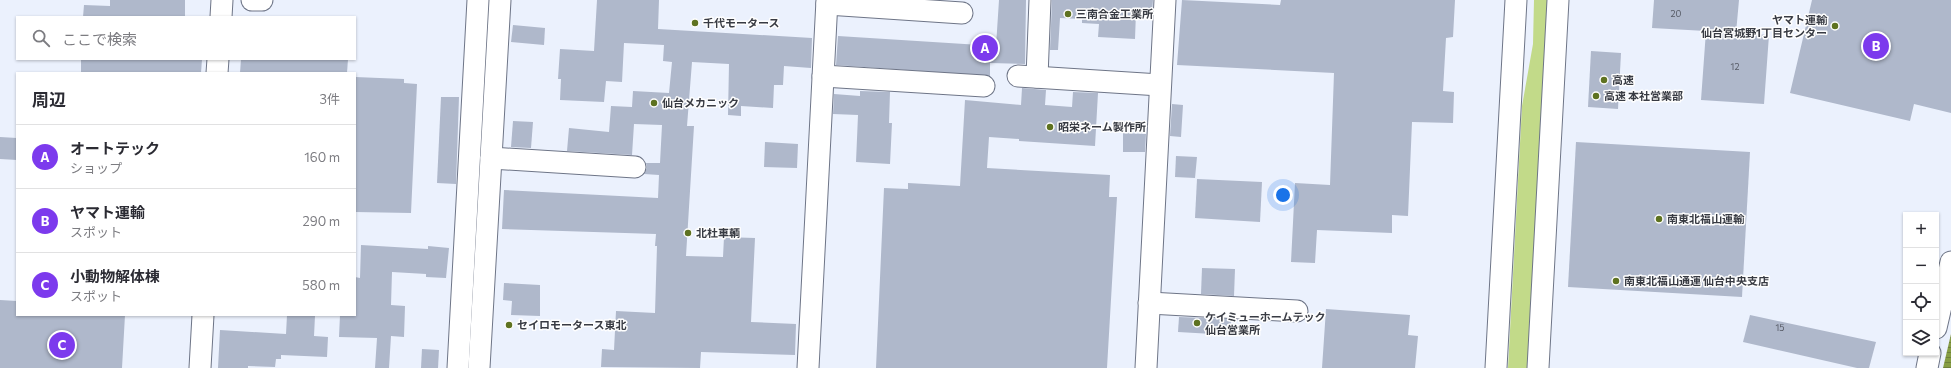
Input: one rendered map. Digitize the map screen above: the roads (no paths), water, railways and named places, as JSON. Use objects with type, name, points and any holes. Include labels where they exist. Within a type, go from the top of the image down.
[{"type":"street","points":[[221,16],[222,0]]},
{"type":"street","points":[[252,0],[262,0]]},
{"type":"street","points":[[458,368],[478,0]]},
{"type":"street","points":[[479,368],[500,0]]},
{"type":"street","points":[[1040,0],[1027,77],[1160,85]]},
{"type":"street","points":[[1146,368],[1165,0]]},
{"type":"street","points":[[1496,368],[1516,0]]},
{"type":"street","points":[[1538,368],[1558,0]]},
{"type":"street","points":[[808,368],[827,2],[962,13]]},
{"type":"street","points":[[218,60],[218,72]]},
{"type":"street","points":[[823,76],[984,86]]},
{"type":"street","points":[[491,158],[635,167]]},
{"type":"street","points":[[1938,320],[1951,262]]},
{"type":"street","points":[[1149,303],[1297,311]]},
{"type":"street","points":[[200,368],[203,316]]},
{"type":"street","points":[[1927,368],[1929,356]]},
{"type":"waterway","points":[[475,252],[489,0]]},
{"type":"place","name":"三南合金工業所","points":[[1068,14]]},
{"type":"place","name":"千代モータース","points":[[695,23]]},
{"type":"place","name":"ヤマト運輸 仙台宮城野1丁目センター","points":[[1835,26]]},
{"type":"place","name":"ヤマト運輸","points":[[1876,46]]},
{"type":"place","name":"オートテック","points":[[985,48]]},
{"type":"place","name":"高速","points":[[1604,80]]},
{"type":"place","name":"高速 本社営業部","points":[[1596,96]]},
{"type":"place","name":"仙台メカニック","points":[[654,103]]},
{"type":"place","name":"昭栄ネーム製作所","points":[[1050,127]]},
{"type":"place","name":"南東北福山運輸","points":[[1659,219]]},
{"type":"place","name":"北杜車輌","points":[[688,233]]},
{"type":"place","name":"南東北福山通運 仙台中央支店","points":[[1616,281]]},
{"type":"place","name":"ケイミューホームテック 仙台営業所","points":[[1197,323]]},
{"type":"place","name":"セイロモータース東北","points":[[509,325]]},
{"type":"place","name":"小動物解体棟","points":[[62,345]]}]
